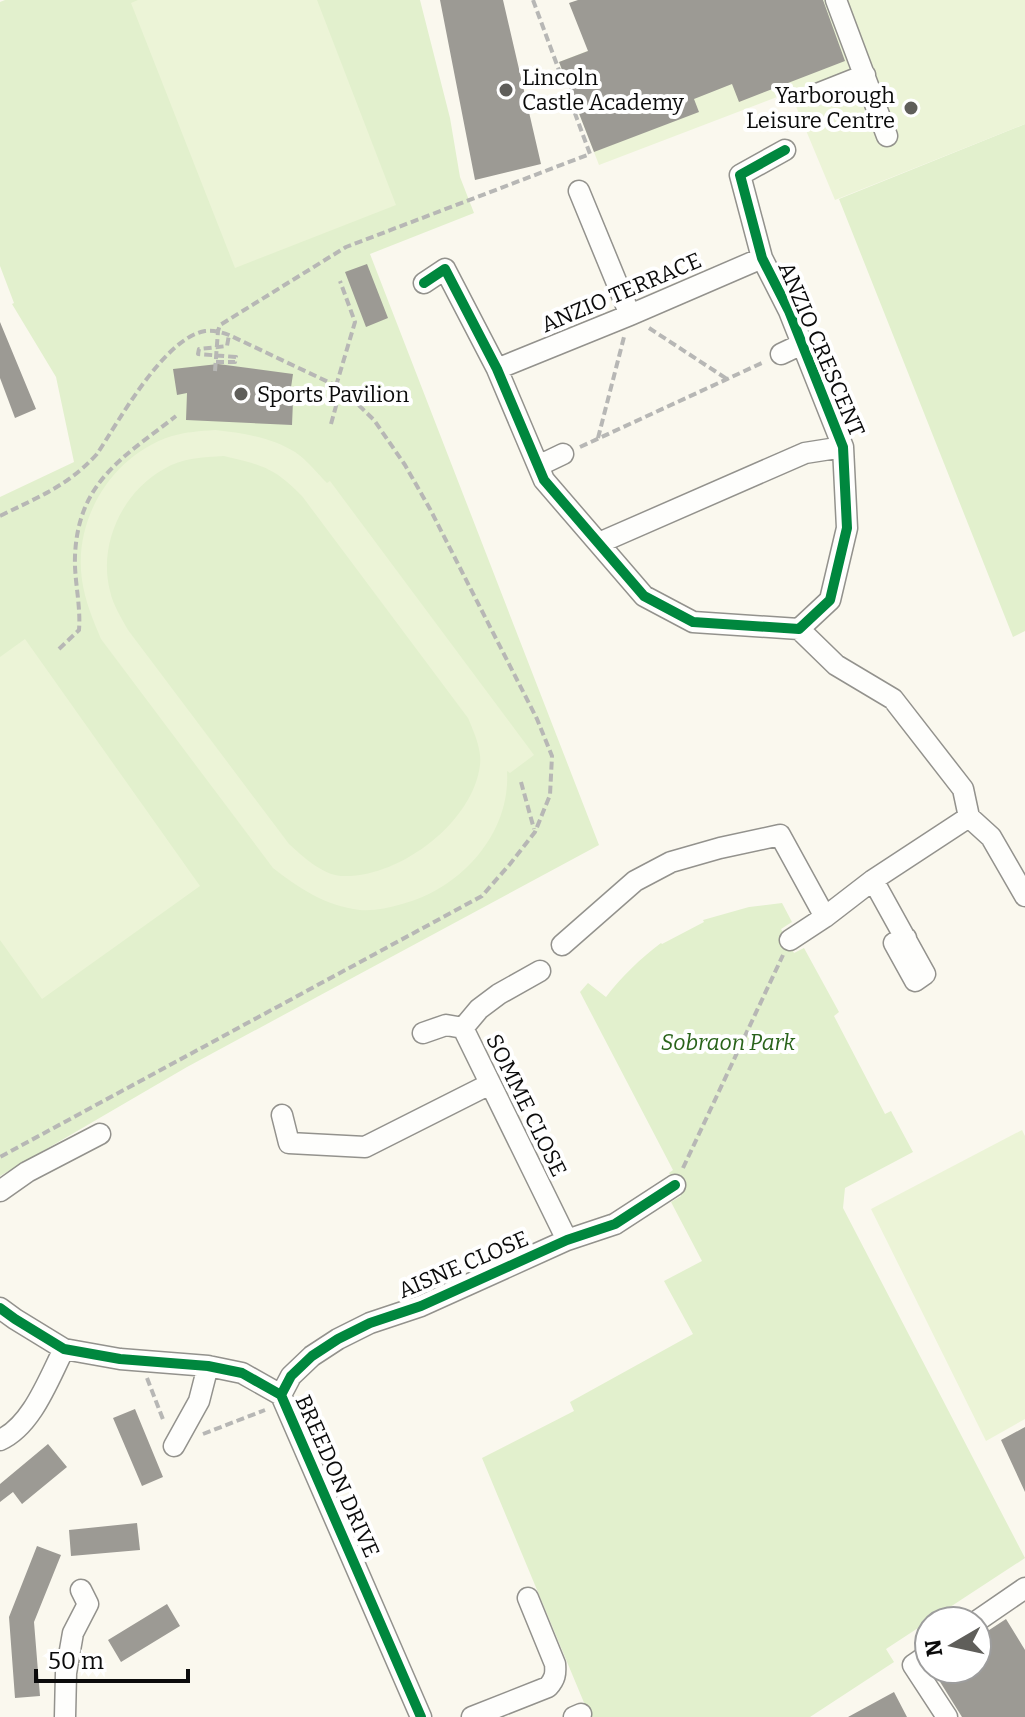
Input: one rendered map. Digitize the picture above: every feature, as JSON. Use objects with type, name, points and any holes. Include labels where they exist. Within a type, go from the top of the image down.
[{"type":"street","points":[[836,0],[887,136]]},
{"type":"street","points":[[817,94],[865,75]]},
{"type":"street","name":"ANZIO CRESCENT","points":[[785,150],[740,175],[762,258],[789,311],[843,447],[847,528],[830,600],[799,629]]},
{"type":"street","points":[[579,191],[630,315]]},
{"type":"street","name":"ANZIO TERRACE","points":[[497,369],[762,258]]},
{"type":"street","points":[[424,283],[445,269],[497,369],[544,480],[644,596],[693,622],[799,629],[836,665],[893,699],[963,789],[969,817],[991,837],[1025,896]]},
{"type":"street","points":[[781,354],[802,344]]},
{"type":"street","points":[[599,543],[805,453],[843,447]]},
{"type":"street","points":[[538,466],[563,454]]},
{"type":"street","points":[[790,940],[873,880],[969,817]]},
{"type":"street","points":[[562,945],[635,881],[671,862],[780,835],[825,917]]},
{"type":"street","points":[[873,880],[906,938]]},
{"type":"street","points":[[463,1028],[479,1009],[499,994],[540,971]]},
{"type":"street","name":"SOMME CLOSE","points":[[423,1033],[446,1025],[463,1028],[567,1240]]},
{"type":"street","points":[[282,1115],[289,1143],[365,1147],[490,1084]]},
{"type":"street","points":[[0,1191],[27,1172],[100,1134]]},
{"type":"street","name":"AISNE CLOSE","points":[[281,1395],[291,1376],[312,1356],[338,1339],[370,1323],[421,1306],[567,1240],[615,1224],[675,1185]]},
{"type":"street","name":"BREEDON DRIVE","points":[[0,1308],[64,1349],[120,1359],[208,1366],[242,1373],[281,1395],[421,1717]]},
{"type":"street","points":[[0,1440],[30,1414],[64,1349]]},
{"type":"street","points":[[174,1446],[199,1401],[208,1366]]},
{"type":"street","points":[[993,1610],[1025,1588]]},
{"type":"street","points":[[65,1717],[66,1673],[73,1633],[88,1604],[81,1590]]},
{"type":"street","points":[[472,1717],[548,1687],[554,1681],[555,1664],[528,1598]]},
{"type":"street","points":[[926,1685],[947,1717]]},
{"type":"path","points":[[215,371],[220,325],[346,247],[590,154],[533,0]]},
{"type":"path","points":[[331,424],[355,322],[340,281]]},
{"type":"path","points":[[727,379],[630,315],[598,438],[727,379],[781,354]]},
{"type":"path","points":[[0,516],[73,478],[97,454],[160,362],[175,348],[206,331],[229,335],[339,387],[374,420],[430,509],[537,719],[552,756],[550,795],[535,832],[482,896],[0,1157]]},
{"type":"path","points":[[216,362],[235,362],[236,357],[198,354],[199,349],[227,346],[229,335]]},
{"type":"path","points":[[59,649],[79,630],[75,555],[86,506],[111,467],[176,416]]},
{"type":"path","points":[[521,782],[535,832]]},
{"type":"path","points":[[675,1185],[790,940]]},
{"type":"green space","points":[[138,0],[317,0],[396,205],[235,268],[131,3]]},
{"type":"green space","points":[[420,0],[450,118],[460,177],[474,213],[370,254],[599,845],[187,1067],[0,1176],[0,497],[74,462],[56,377],[12,304],[0,266],[0,2]]},
{"type":"green space","name":"Yarborough Leisure Centre","points":[[578,0],[1025,0],[1025,124],[835,200],[790,92],[599,165],[559,62],[605,44]]},
{"type":"green space","points":[[1025,124],[1025,631],[1013,637],[839,199]]},
{"type":"green space","points":[[215,430],[246,434],[286,447],[299,455],[327,483],[330,481],[534,755],[510,773],[507,771],[506,794],[500,816],[478,856],[462,872],[423,897],[381,909],[347,908],[313,895],[273,868],[101,639],[85,595],[81,557],[84,534],[101,492],[131,458],[151,445],[172,436]],"holes":[[[224,456],[275,473],[302,496],[468,718],[475,735],[480,765],[474,787],[463,807],[429,843],[386,868],[363,874],[334,875],[313,864],[289,844],[128,630],[113,601],[107,556],[117,521],[136,491],[149,479],[178,462]]]},
{"type":"green space","points":[[25,639],[200,886],[42,999],[0,940],[0,657]]},
{"type":"green space","name":"Sobraon Park","points":[[782,903],[792,922],[781,929],[794,953],[804,948],[839,1012],[834,1016],[885,1114],[891,1111],[913,1152],[845,1188],[843,1208],[1025,1558],[953,1605],[913,1605],[913,1631],[886,1649],[894,1662],[810,1717],[590,1717],[482,1458],[574,1411],[570,1402],[693,1334],[664,1281],[702,1261],[671,1202],[681,1196],[669,1173],[673,1170],[580,992],[588,983],[606,997],[661,943],[703,920],[749,907]]},
{"type":"green space","points":[[1022,1130],[1025,1136],[1025,1419],[986,1441],[871,1209]]},
{"type":"building","points":[[440,0],[503,0],[541,164],[475,180]]},
{"type":"building","points":[[578,0],[823,0],[845,61],[739,102],[732,84],[694,99],[699,112],[594,152],[559,62],[588,51],[569,3]]},
{"type":"building","points":[[367,264],[388,318],[366,327],[345,272]]},
{"type":"building","points":[[0,322],[36,409],[15,418],[0,378]]},
{"type":"building","name":"Sports Pavilion","points":[[218,364],[293,374],[289,401],[293,401],[292,425],[186,420],[187,393],[177,395],[173,369]]},
{"type":"building","points":[[135,1409],[163,1477],[142,1486],[113,1418]]},
{"type":"building","points":[[1025,1427],[1025,1492],[1001,1440]]},
{"type":"building","points":[[48,1444],[67,1467],[22,1504],[13,1492],[0,1502],[0,1484]]},
{"type":"building","points":[[137,1523],[140,1550],[71,1556],[69,1530]]},
{"type":"building","points":[[37,1546],[61,1555],[34,1622],[40,1696],[15,1698],[9,1617]]},
{"type":"building","points":[[167,1604],[180,1626],[121,1662],[108,1640]]},
{"type":"building","points":[[1006,1619],[1025,1650],[1025,1717],[962,1717],[942,1685],[993,1685],[993,1628]]},
{"type":"building","points":[[894,1692],[907,1717],[848,1717]]},
{"type":"cycle path","points":[[424,283],[445,269],[497,369],[544,480],[644,596],[693,622],[799,629],[830,600],[847,528],[843,447],[789,311],[762,258],[740,175],[785,150]]},
{"type":"cycle path","points":[[281,1395],[291,1376],[312,1356],[338,1339],[370,1323],[421,1306],[567,1240],[615,1224],[675,1185]]},
{"type":"cycle path","points":[[0,1308],[64,1349],[120,1359],[208,1366],[242,1373],[281,1395],[421,1717]]},
{"type":"place","name":"Lincoln Castle Academy","points":[[506,90]]},
{"type":"place","name":"Yarborough Leisure Centre","points":[[911,108]]},
{"type":"place","name":"Sports Pavilion","points":[[241,394]]}]
